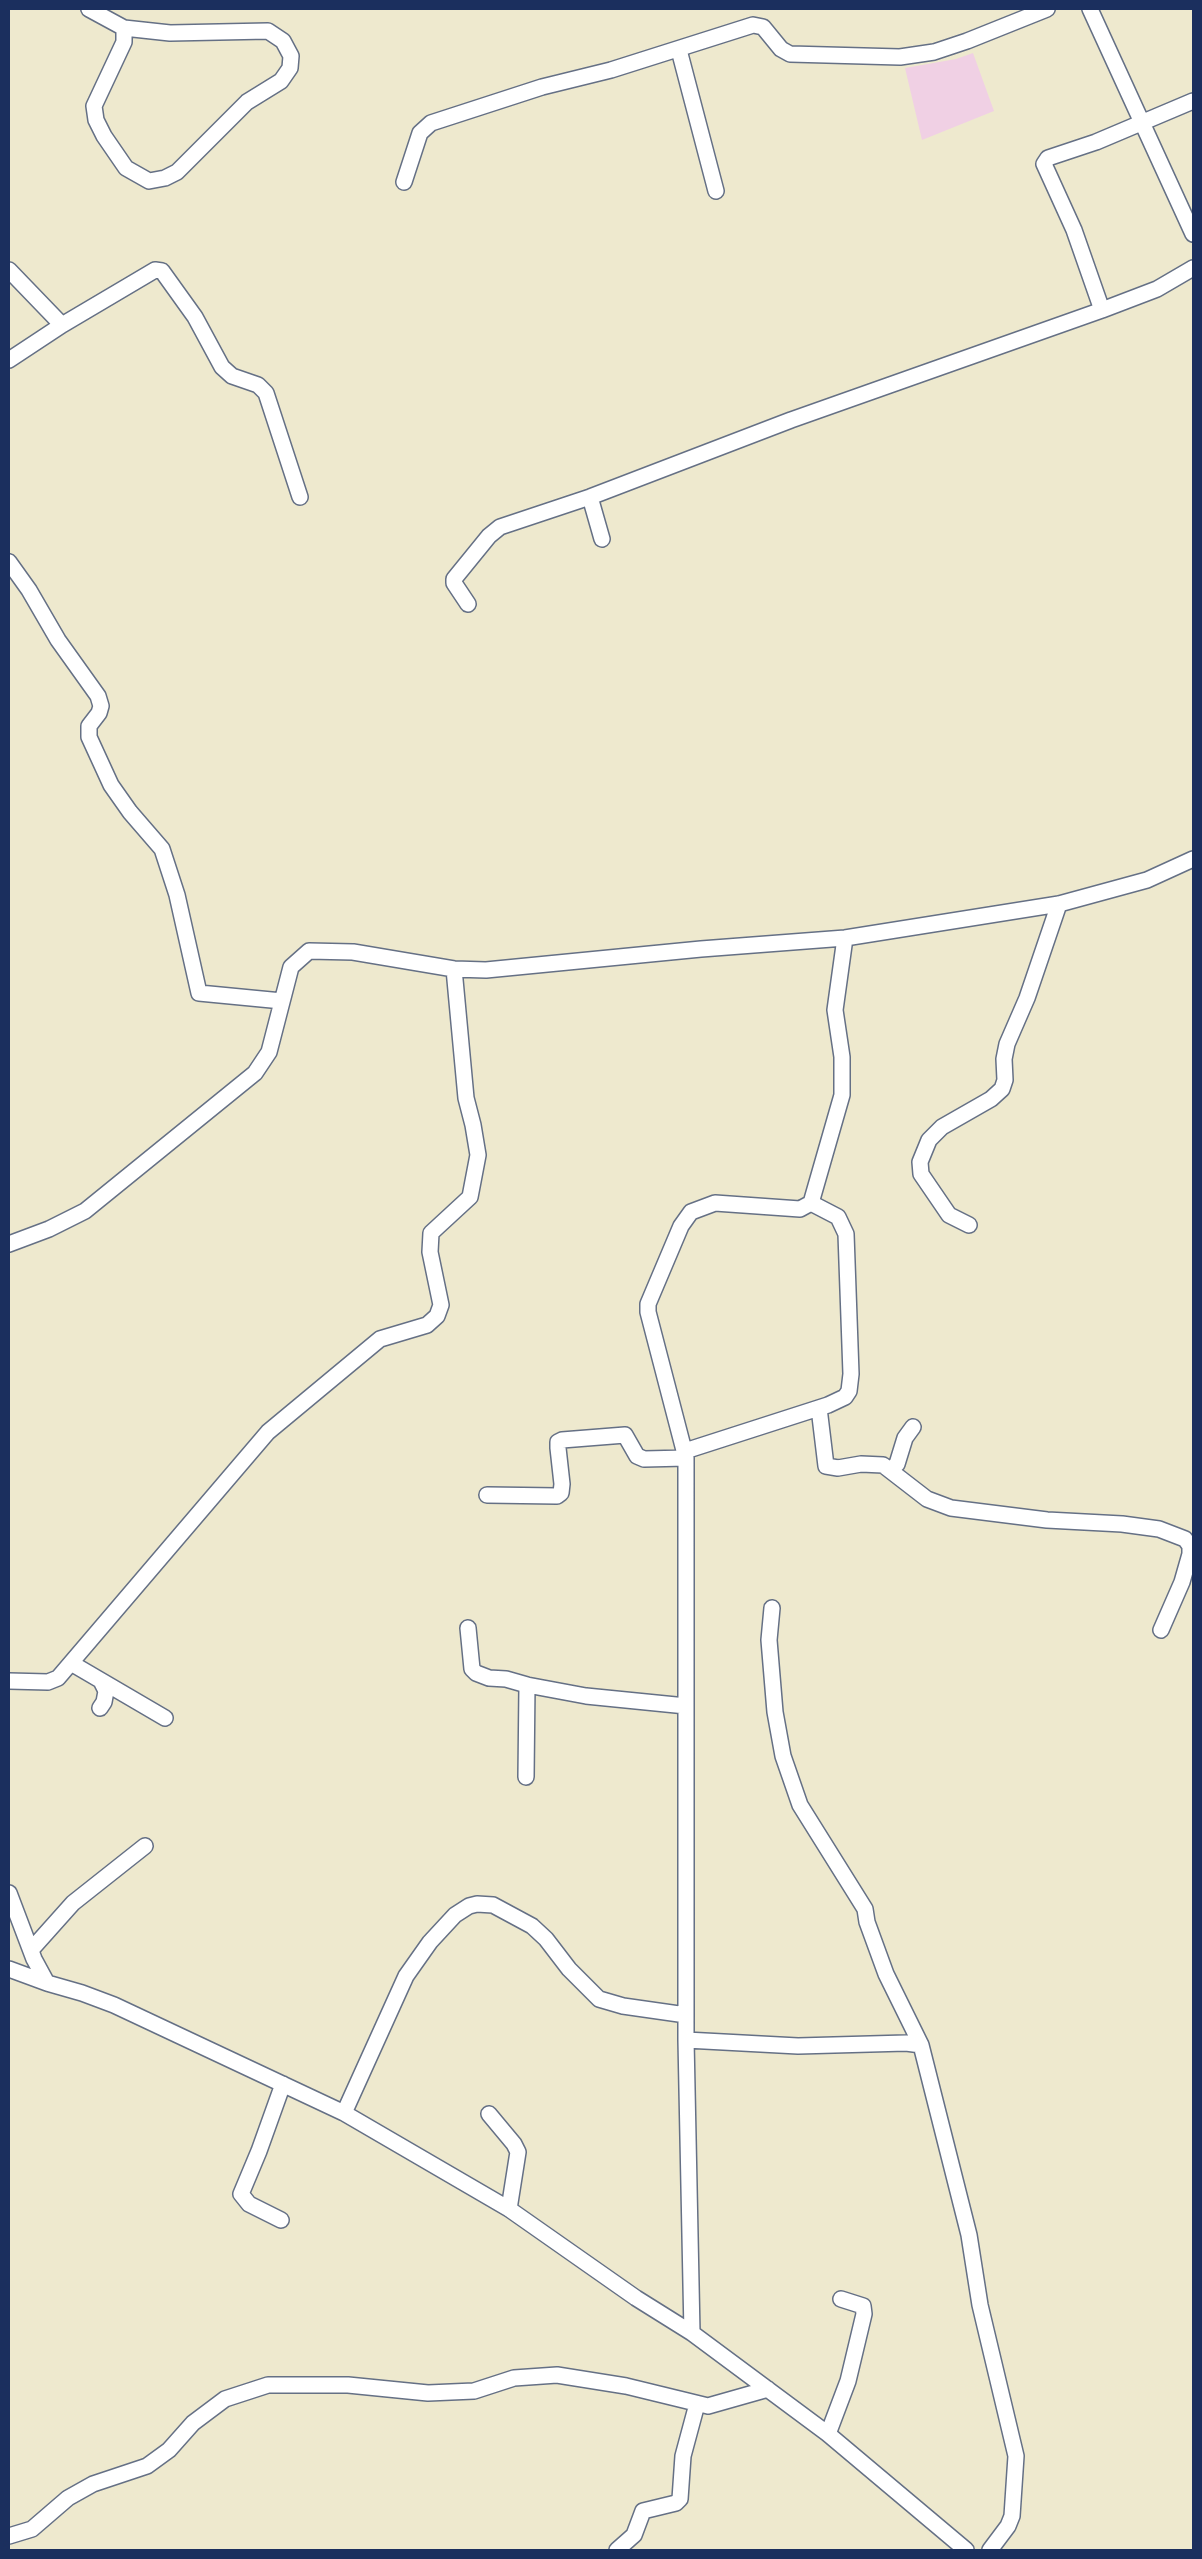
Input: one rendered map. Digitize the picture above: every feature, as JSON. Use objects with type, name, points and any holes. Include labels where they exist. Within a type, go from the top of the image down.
[{"type":"street","points":[[89,9],[124,28],[170,33],[268,31],[283,41],[291,56],[290,68],[281,81],[247,102],[177,172],[165,178],[149,181],[126,168],[104,136],[96,120],[94,106],[124,42],[124,28]]},
{"type":"street","points":[[404,182],[420,133],[431,123],[542,86],[612,70],[753,26],[759,25],[766,29],[781,49],[790,54],[900,57],[934,52],[967,42],[1047,9]]},
{"type":"street","points":[[1090,9],[1193,234]]},
{"type":"street","points":[[679,50],[716,191]]},
{"type":"street","points":[[1102,310],[1074,230],[1044,164],[1048,158],[1104,139],[1193,102]]},
{"type":"street","points":[[468,604],[454,582],[454,578],[489,536],[500,527],[590,497],[792,420],[1102,310],[1157,289],[1193,268]]},
{"type":"street","points":[[9,270],[62,324]]},
{"type":"street","points":[[9,360],[62,324],[155,270],[162,271],[195,317],[225,371],[258,385],[266,393],[300,497]]},
{"type":"street","points":[[590,497],[602,539]]},
{"type":"street","points":[[9,562],[30,590],[58,640],[98,696],[101,706],[100,713],[89,726],[89,737],[112,784],[139,824],[162,848],[176,895],[199,993],[282,1001]]},
{"type":"street","points":[[9,1244],[49,1229],[85,1211],[255,1073],[269,1052],[290,967],[309,951],[353,952],[454,969],[486,970],[701,949],[845,938],[1059,904],[1147,880],[1193,859]]},
{"type":"street","points":[[969,1224],[949,1216],[921,1174],[920,1162],[929,1140],[938,1131],[991,1099],[1002,1089],[1005,1080],[1004,1059],[1007,1044],[1026,998],[1059,904]]},
{"type":"street","points":[[692,2333],[686,2040],[686,1455],[648,1312],[650,1299],[681,1226],[691,1212],[715,1203],[800,1209],[812,1203],[842,1094],[842,1057],[835,1010],[845,938]]},
{"type":"street","points":[[9,1681],[54,1680],[71,1663],[272,1427],[380,1338],[427,1325],[438,1316],[441,1305],[430,1252],[431,1233],[470,1197],[478,1155],[474,1125],[466,1098],[454,969]]},
{"type":"street","points":[[487,1495],[557,1496],[561,1493],[562,1484],[558,1442],[562,1440],[625,1435],[637,1456],[644,1459],[686,1455],[845,1397],[850,1387],[847,1243],[844,1228],[838,1217],[812,1203]]},
{"type":"street","points":[[819,1408],[826,1466],[838,1468],[871,1464],[882,1465],[891,1469],[927,1499],[951,1508],[1047,1520],[1122,1524],[1159,1529],[1179,1536],[1188,1542],[1190,1554],[1182,1582],[1161,1630]]},
{"type":"street","points":[[891,1469],[897,1464],[906,1436],[913,1427]]},
{"type":"street","points":[[772,1608],[769,1640],[776,1712],[783,1756],[800,1805],[865,1909],[867,1922],[886,1974],[921,2045],[962,2206],[980,2305],[1016,2456],[1012,2516],[1008,2526],[990,2550]]},
{"type":"street","points":[[468,1628],[472,1669],[476,1673],[489,1678],[506,1679],[527,1685],[586,1696],[686,1706]]},
{"type":"street","points":[[71,1663],[165,1718]]},
{"type":"street","points":[[100,1708],[104,1702],[106,1691],[101,1681]]},
{"type":"street","points":[[526,1777],[527,1685]]},
{"type":"street","points":[[31,1950],[73,1903],[145,1846]]},
{"type":"street","points":[[9,1892],[31,1950],[47,1983]]},
{"type":"street","points":[[344,2114],[406,1976],[430,1942],[456,1915],[469,1906],[477,1904],[493,1906],[539,1931],[569,1969],[599,1999],[623,2006],[686,2015]]},
{"type":"street","points":[[9,1969],[114,2005],[283,2084],[344,2114],[509,2209],[636,2298],[692,2333],[768,2389],[828,2434],[966,2550]]},
{"type":"street","points":[[686,2040],[798,2046],[906,2043],[921,2045]]},
{"type":"street","points":[[281,2220],[250,2204],[241,2194],[260,2151],[283,2084]]},
{"type":"street","points":[[489,2114],[514,2144],[518,2152],[509,2209]]},
{"type":"street","points":[[828,2434],[848,2381],[864,2314],[862,2306],[841,2299]]},
{"type":"street","points":[[9,2536],[32,2529],[68,2498],[93,2484],[147,2466],[169,2450],[193,2423],[225,2399],[268,2385],[348,2385],[428,2393],[474,2391],[514,2378],[557,2375],[626,2386],[708,2406],[768,2389]]},
{"type":"street","points":[[617,2550],[634,2536],[643,2511],[676,2504],[680,2499],[684,2456],[697,2404]]},
{"type":"shaded area","points":[[973,53],[994,111],[922,140],[905,68],[956,59]]}]
